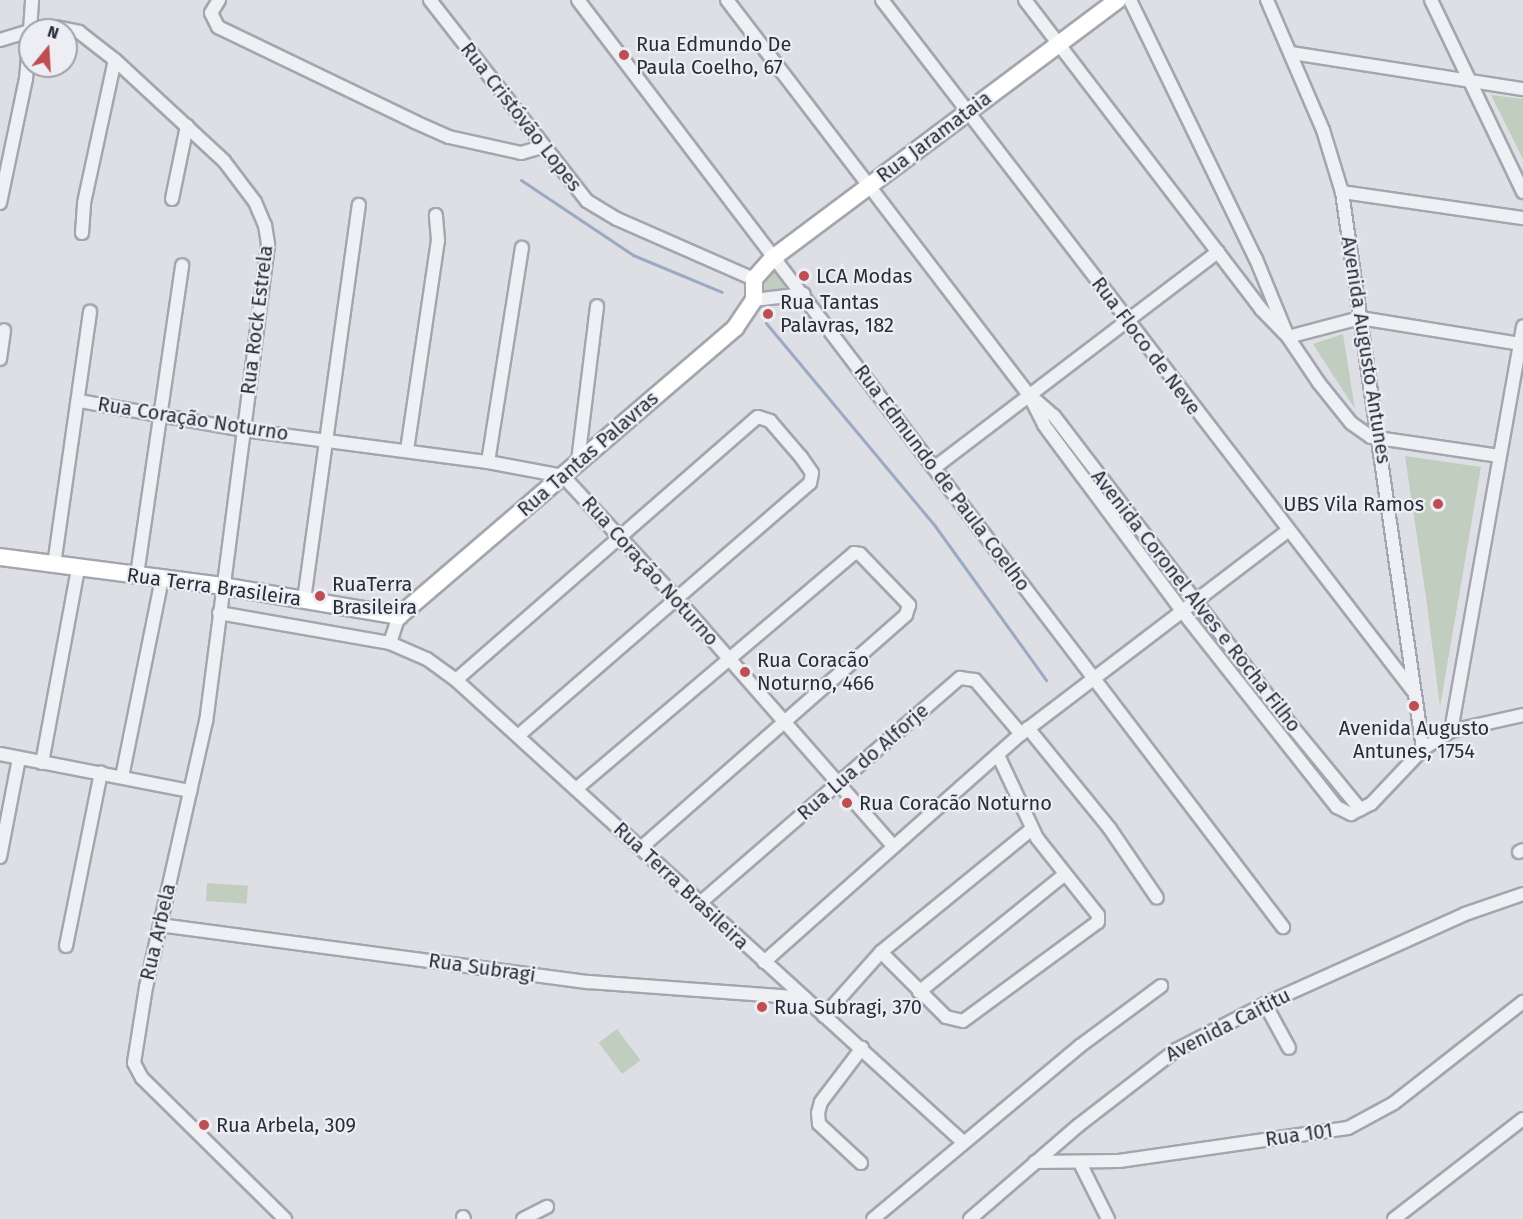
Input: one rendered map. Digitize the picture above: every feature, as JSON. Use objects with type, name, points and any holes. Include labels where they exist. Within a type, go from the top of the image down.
[{"type":"street","points":[[31,18],[32,0]]},
{"type":"street","points":[[219,0],[211,13],[218,27],[449,137],[521,153],[542,147]]},
{"type":"street","name":"Rua Cristóvão Lopes","points":[[430,0],[574,188],[600,211],[754,279]]},
{"type":"street","name":"Rua Edmundo de Paula Coelho","points":[[578,0],[804,294],[1283,927]]},
{"type":"street","name":"Avenida Coronel Alves e Rocha Filho","points":[[727,0],[1029,395],[1044,425],[1182,611],[1337,807],[1351,814],[1360,809],[1195,601],[1054,416],[1029,395]]},
{"type":"street","name":"Rua Floco de Neve","points":[[882,0],[1287,531],[1413,691]]},
{"type":"street","points":[[1025,0],[1261,309],[1288,337]]},
{"type":"street","name":"Rua Jaramataia","points":[[754,279],[774,257],[1117,0]]},
{"type":"street","points":[[1130,0],[1256,259],[1288,337],[1302,362],[1351,423],[1365,434],[1379,439],[1498,456]]},
{"type":"street","name":"Avenida Augusto Antunes","points":[[1267,0],[1292,53],[1342,192],[1423,749]]},
{"type":"street","points":[[1431,0],[1523,192]]},
{"type":"street","name":"Rua Rock Estrela","points":[[78,32],[115,60],[224,161],[255,202],[265,225],[268,245],[222,586]]},
{"type":"street","name":"Rua Rock Estrela","points":[[0,40],[18,35]]},
{"type":"street","points":[[1292,53],[1523,89]]},
{"type":"street","points":[[82,233],[84,203],[115,60]]},
{"type":"street","points":[[0,203],[26,78]]},
{"type":"street","points":[[172,199],[187,126]]},
{"type":"street","points":[[1342,192],[1523,218]]},
{"type":"street","points":[[304,600],[359,206]]},
{"type":"street","points":[[406,450],[438,240],[436,215]]},
{"type":"street","points":[[488,462],[522,248]]},
{"type":"street","points":[[934,468],[1125,319],[1218,252]]},
{"type":"street","points":[[137,575],[182,265]]},
{"type":"street","points":[[754,279],[754,300],[804,294]]},
{"type":"street","name":"Rua Tantas Palavras","points":[[399,616],[735,328],[754,300]]},
{"type":"street","points":[[578,461],[597,306]]},
{"type":"street","points":[[54,565],[90,312]]},
{"type":"street","points":[[1288,337],[1360,318],[1520,344]]},
{"type":"street","points":[[1450,732],[1523,326]]},
{"type":"street","points":[[0,359],[4,330]]},
{"type":"street","name":"Rua Coração Noturno","points":[[79,400],[244,429],[488,462],[563,476],[622,537],[893,846]]},
{"type":"street","points":[[456,680],[758,417],[770,421],[801,457],[812,480],[518,736]]},
{"type":"street","points":[[764,962],[1024,731],[1092,677],[1287,531]]},
{"type":"street","points":[[576,789],[854,553],[862,556],[909,605],[904,617],[640,848]]},
{"type":"street","name":"Rua Terra Brasileira","points":[[0,557],[222,586],[399,616]]},
{"type":"street","points":[[42,763],[78,568]]},
{"type":"street","points":[[122,777],[162,579]]},
{"type":"street","name":"Rua Arbela","points":[[222,586],[206,721],[135,1046],[136,1070],[285,1219]]},
{"type":"street","name":"Rua Terra Brasileira","points":[[219,613],[390,643],[415,651],[456,680],[963,1142]]},
{"type":"street","points":[[390,643],[399,616]]},
{"type":"street","name":"Rua Lua do Alforje","points":[[700,903],[960,678],[975,680],[1024,731],[1110,829],[1157,898]]},
{"type":"street","points":[[1360,809],[1376,800],[1423,749],[1450,732],[1523,715]]},
{"type":"street","points":[[0,754],[190,791]]},
{"type":"street","points":[[881,952],[946,1017],[963,1022],[1099,921],[1032,829],[998,755]]},
{"type":"street","points":[[0,856],[19,758]]},
{"type":"street","points":[[66,946],[101,773]]},
{"type":"street","points":[[824,1016],[881,952],[1032,829]]},
{"type":"street","points":[[919,992],[1064,875]]},
{"type":"street","name":"Avenida Caititu","points":[[970,1219],[1035,1162],[1152,1066],[1265,1004],[1465,914],[1523,894]]},
{"type":"street","name":"Rua Subragi","points":[[160,925],[588,982],[804,998]]},
{"type":"street","points":[[873,1219],[1106,1025],[1161,986]]},
{"type":"street","name":"Rua 101","points":[[1035,1162],[1075,1163],[1331,1131],[1363,1123],[1523,1002]]},
{"type":"street","points":[[1265,1004],[1289,1048]]},
{"type":"street","points":[[861,1163],[819,1124],[818,1113],[821,1102],[862,1048]]},
{"type":"street","points":[[1394,1219],[1523,1119]]},
{"type":"street","points":[[1062,1140],[1108,1219]]},
{"type":"street","points":[[523,1219],[547,1207]]},
{"type":"green space","points":[[1491,95],[1523,99],[1523,159]]},
{"type":"green space","points":[[775,266],[794,291],[764,294],[759,281]]},
{"type":"green space","points":[[1343,334],[1355,409],[1313,344]]},
{"type":"green space","points":[[1405,456],[1481,467],[1440,707],[1426,597]]},
{"type":"green space","points":[[207,883],[248,886],[247,904],[206,901]]},
{"type":"green space","points":[[617,1029],[640,1060],[622,1074],[599,1043]]},
{"type":"waterway","points":[[521,180],[633,255],[722,292]]},
{"type":"waterway","points":[[766,323],[935,526],[1046,680]]},
{"type":"place","name":"Rua Edmundo De Paula Coelho, 67","points":[[624,55]]},
{"type":"place","name":"LCA Modas","points":[[804,276]]},
{"type":"place","name":"Rua Tantas Palavras, 182","points":[[768,314]]},
{"type":"place","name":"UBS Vila Ramos","points":[[1438,504]]},
{"type":"place","name":"RuaTerra Brasileira","points":[[320,596]]},
{"type":"place","name":"Rua Coracão Noturno, 466","points":[[745,672]]},
{"type":"place","name":"Avenida Augusto Antunes, 1754","points":[[1414,706]]},
{"type":"place","name":"Rua Coracão Noturno","points":[[847,803]]},
{"type":"place","name":"Rua Subragi, 370","points":[[762,1007]]},
{"type":"place","name":"Rua Arbela, 309","points":[[204,1125]]}]
